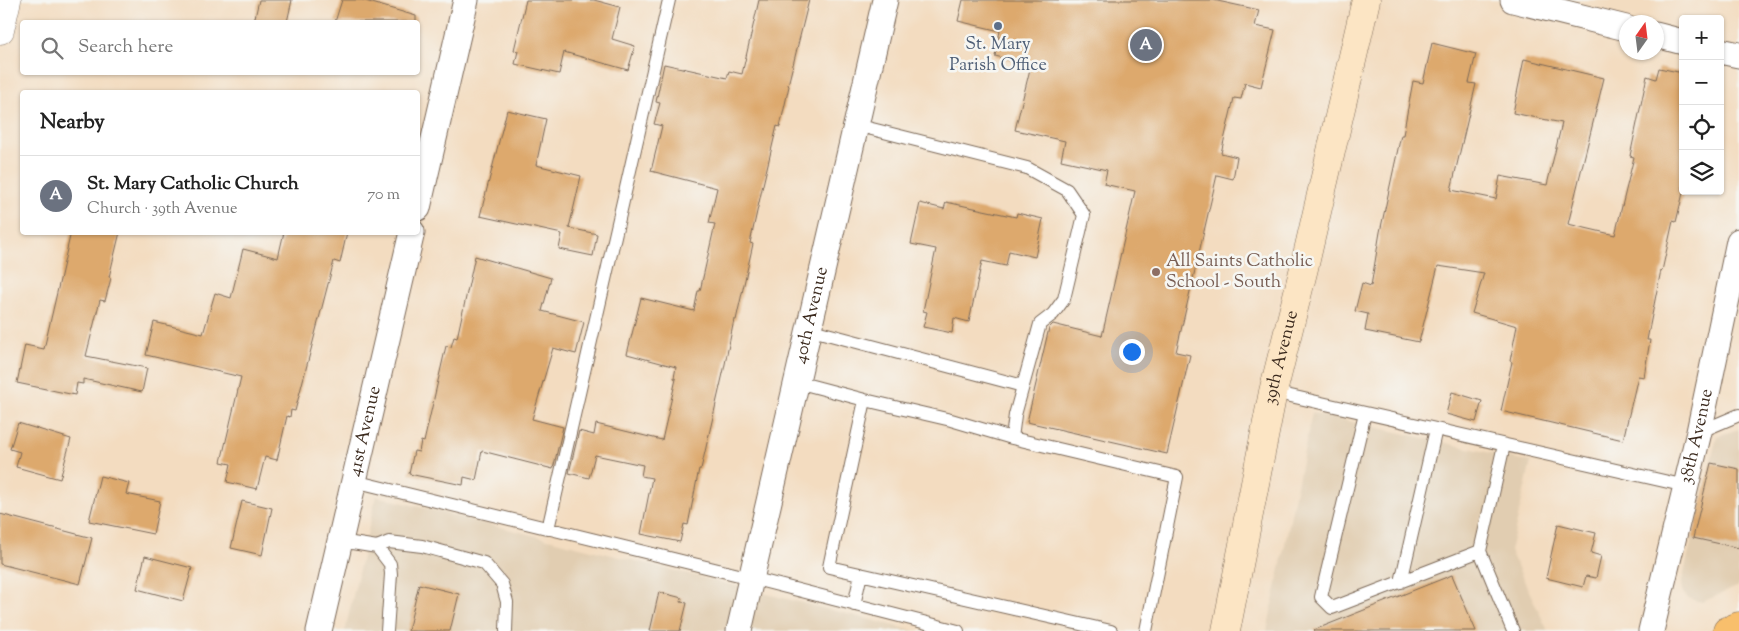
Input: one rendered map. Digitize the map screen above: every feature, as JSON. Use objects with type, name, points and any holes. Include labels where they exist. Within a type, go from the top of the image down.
[{"type":"main road","name":"39th Avenue","points":[[1226,631],[1273,392],[1304,268],[1366,0]]},
{"type":"main road","points":[[1727,631],[1739,626]]},
{"type":"street","points":[[0,30],[7,0]]},
{"type":"street","points":[[420,199],[466,0]]},
{"type":"street","name":"40th Avenue","points":[[739,631],[885,0]]},
{"type":"street","points":[[1513,0],[1581,12],[1619,26]]},
{"type":"street","points":[[1664,37],[1679,41]]},
{"type":"street","points":[[1724,52],[1739,55]]},
{"type":"street","name":"41st Avenue","points":[[319,631],[411,235]]},
{"type":"street","name":"38th Avenue","points":[[1650,631],[1699,432],[1739,241]]},
{"type":"lane","points":[[548,529],[669,0]]},
{"type":"lane","points":[[856,126],[1027,168],[1067,190],[1084,215],[1064,299],[1053,314],[1040,324],[1015,415],[1012,438]]},
{"type":"lane","points":[[808,330],[1023,386]]},
{"type":"lane","points":[[796,382],[951,420],[1012,438],[1177,477],[1146,631]]},
{"type":"lane","points":[[1273,392],[1686,486]]},
{"type":"lane","points":[[865,400],[829,567],[1075,627],[1111,631]]},
{"type":"lane","points":[[1365,413],[1321,596],[1332,608],[1480,551]]},
{"type":"lane","points":[[1699,432],[1739,415]]},
{"type":"lane","points":[[1401,582],[1436,429]]},
{"type":"lane","points":[[1504,445],[1480,551],[1514,631]]},
{"type":"lane","points":[[354,481],[751,578],[958,631]]},
{"type":"lane","points":[[340,540],[377,547],[389,542],[422,546],[484,563],[502,584],[507,602],[506,631]]},
{"type":"lane","points":[[377,547],[390,564],[387,631]]},
{"type":"lane","points":[[854,605],[861,574]]},
{"type":"shaded area","points":[[1312,413],[1531,462],[1510,551],[1548,631],[1267,631]]},
{"type":"shaded area","points":[[1739,429],[1739,586],[1702,602],[1697,601],[1688,598],[1683,593],[1681,585],[1717,436]]},
{"type":"shaded area","points":[[376,496],[915,631],[345,631]]},
{"type":"building","points":[[259,0],[292,0],[287,20],[254,20]]},
{"type":"building","points":[[342,0],[362,0],[416,16],[416,20],[336,20]]},
{"type":"building","points":[[526,0],[594,0],[620,7],[612,39],[635,46],[628,70],[564,52],[559,74],[515,64],[518,51],[514,50]]},
{"type":"building","points":[[759,0],[809,0],[788,85],[780,127],[777,126],[762,189],[750,243],[753,244],[701,469],[699,469],[688,525],[684,524],[680,542],[641,534],[652,478],[641,476],[643,465],[595,455],[589,478],[569,473],[579,431],[594,435],[596,424],[662,440],[676,379],[674,378],[676,367],[627,354],[641,298],[694,311],[715,224],[709,223],[717,188],[651,171],[662,126],[654,124],[660,103],[656,102],[664,64],[727,78],[729,71],[742,74]]},
{"type":"building","points":[[963,0],[1213,0],[1259,10],[1255,26],[1275,30],[1261,87],[1245,83],[1241,99],[1234,98],[1221,153],[1237,157],[1233,179],[1217,175],[1176,352],[1190,355],[1167,454],[1027,422],[1049,328],[1053,324],[1102,336],[1135,191],[1104,184],[1107,170],[1061,160],[1065,141],[1015,130],[1031,65],[995,56],[1000,31],[958,21]]},
{"type":"building","points":[[1432,43],[1476,54],[1469,83],[1476,84],[1451,190],[1496,199],[1500,176],[1547,185],[1562,123],[1513,113],[1524,59],[1604,78],[1568,224],[1615,235],[1634,157],[1630,156],[1647,76],[1656,79],[1659,68],[1679,72],[1679,195],[1683,195],[1676,222],[1673,221],[1661,270],[1647,340],[1650,340],[1644,377],[1638,376],[1623,440],[1501,411],[1512,362],[1510,361],[1517,326],[1472,313],[1484,273],[1438,266],[1419,342],[1365,331],[1368,314],[1355,311],[1362,283],[1371,286],[1380,232],[1401,135],[1403,135],[1413,81],[1423,83]]},
{"type":"building","points":[[507,110],[546,119],[536,165],[581,176],[569,228],[597,234],[593,256],[559,249],[562,234],[480,216]]},
{"type":"building","points":[[946,202],[1016,217],[1017,213],[1043,219],[1035,257],[1009,251],[1006,266],[982,261],[969,322],[954,318],[952,333],[923,327],[927,312],[923,311],[936,249],[911,244],[920,203],[944,209]]},
{"type":"building","points":[[70,235],[119,235],[105,301],[100,300],[86,356],[147,368],[142,392],[83,379],[83,384],[77,383],[75,395],[17,383],[25,345],[44,349]]},
{"type":"building","points":[[283,235],[346,235],[340,263],[334,261],[295,411],[291,410],[290,417],[287,416],[277,460],[265,457],[257,489],[227,482],[231,464],[221,462],[241,377],[146,355],[154,322],[203,334],[215,293],[231,298],[243,249],[278,258]]},
{"type":"building","points":[[475,256],[551,278],[542,311],[584,322],[576,354],[553,348],[532,419],[563,427],[553,469],[482,451],[476,480],[464,477],[463,485],[409,474],[414,451],[419,452],[421,441],[424,442],[446,346],[451,347],[454,337],[457,338]]},
{"type":"building","points":[[1452,392],[1482,401],[1476,422],[1446,414]]},
{"type":"building","points":[[18,423],[71,439],[60,479],[16,467],[20,452],[10,449]]},
{"type":"building","points":[[1711,463],[1739,469],[1739,548],[1693,538]]},
{"type":"building","points":[[100,476],[129,483],[126,494],[160,501],[153,534],[89,521]]},
{"type":"building","points":[[242,501],[272,508],[262,555],[231,548]]},
{"type":"building","points":[[0,514],[92,538],[80,584],[0,564]]},
{"type":"building","points":[[1558,524],[1596,533],[1591,553],[1601,556],[1596,578],[1586,576],[1583,587],[1546,578]]},
{"type":"building","points":[[145,556],[192,568],[183,601],[137,589]]},
{"type":"building","points":[[1452,575],[1476,631],[1314,630]]},
{"type":"building","points":[[419,584],[459,594],[450,631],[408,631]]},
{"type":"building","points":[[659,592],[682,598],[681,602],[687,603],[680,631],[650,631]]},
{"type":"place","name":"St. Mary Parish Office","points":[[998,26]]},
{"type":"place","name":"St. Mary Catholic Church","points":[[1146,45]]},
{"type":"place","name":"All Saints Catholic School - South","points":[[1156,272]]}]
